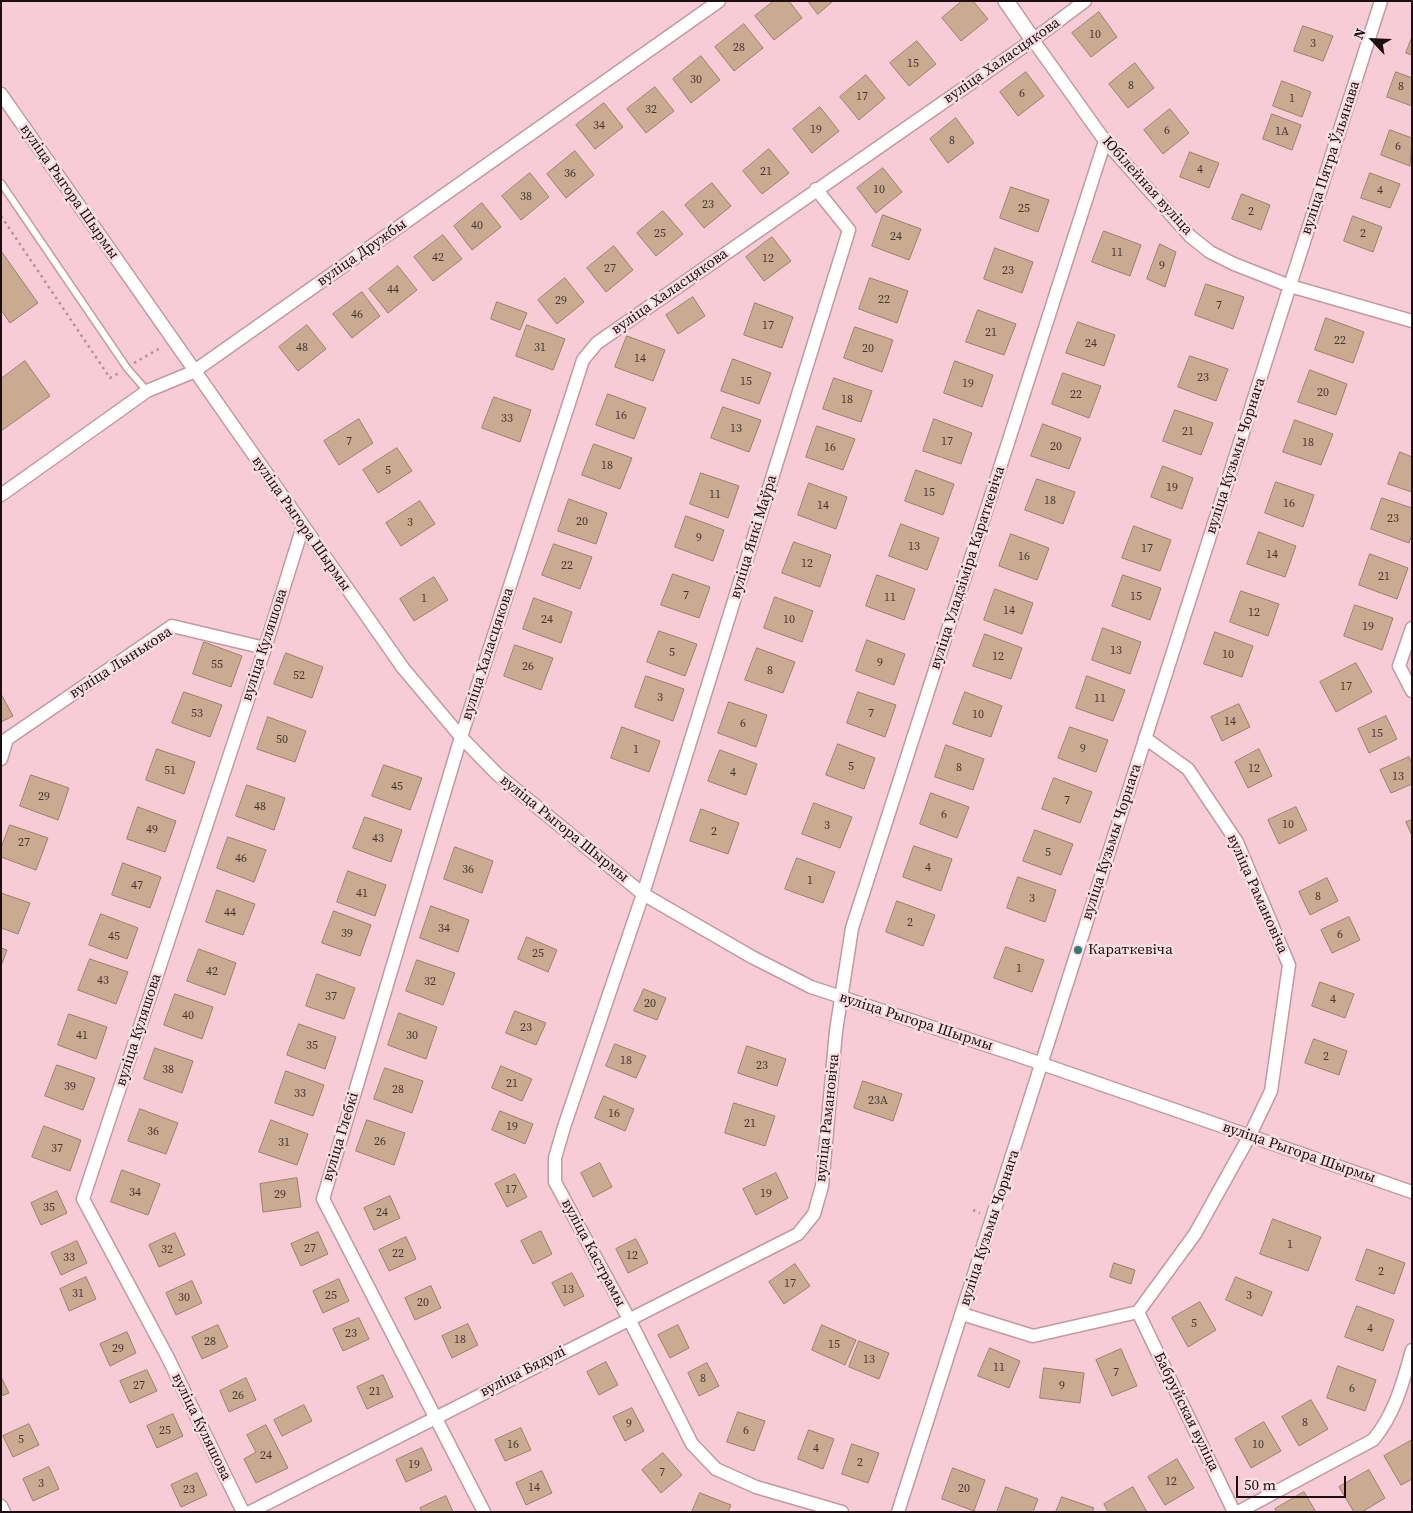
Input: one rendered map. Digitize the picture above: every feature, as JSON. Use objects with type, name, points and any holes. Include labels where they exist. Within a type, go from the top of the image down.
[{"type":"street","name":"вуліца Дружбы","points":[[1,495],[147,391],[193,372],[718,1]]},
{"type":"street","points":[[1006,1],[1033,40]]},
{"type":"street","name":"вуліца Халасцякова","points":[[461,737],[583,360],[597,344],[1033,40],[1085,1]]},
{"type":"street","name":"вуліца Пятра Ўльянава","points":[[1290,286],[1381,1]]},
{"type":"street","name":"Юбілейная вуліца","points":[[1033,40],[1106,141],[1190,236],[1210,252],[1234,264],[1290,286],[1412,321]]},
{"type":"street","name":"вуліца Рыгора Шырмы","points":[[1,94],[193,372],[402,668],[461,737],[497,774],[643,894],[752,957],[811,987],[1043,1064],[1412,1192]]},
{"type":"street","name":"вуліца Уладзіміра Караткевіча","points":[[841,997],[852,928],[1106,141]]},
{"type":"street","name":"вуліца Янкі Маўра","points":[[643,894],[849,230],[816,190]]},
{"type":"street","name":"вуліца Кузьмы Чорнага","points":[[898,1512],[1043,1064],[1290,286]]},
{"type":"street","name":"вуліца Куляшова","points":[[243,1512],[167,1356],[83,1199],[265,648],[303,526]]},
{"type":"street","name":"вуліца Лынькова","points":[[1,759],[7,739],[172,626],[265,648]]},
{"type":"street","points":[[1412,628],[1399,666],[1412,691]]},
{"type":"street","name":"вуліца Глебкі","points":[[461,737],[323,1199],[484,1512]]},
{"type":"street","name":"вуліца Рамановіча","points":[[1138,1312],[1195,1234],[1249,1136],[1271,1091],[1289,965],[1237,842],[1188,769],[1145,738]]},
{"type":"street","name":"вуліца Кастрамы","points":[[643,894],[555,1158],[555,1182],[629,1319],[692,1444],[716,1469],[756,1487],[842,1512]]},
{"type":"street","name":"вуліца Рамановіча","points":[[798,1234],[814,1214],[822,1186],[841,997]]},
{"type":"street","name":"вуліца Бядулі","points":[[250,1512],[798,1234]]},
{"type":"street","points":[[962,1314],[1033,1336],[1138,1312]]},
{"type":"street","name":"Бабруйская вуліца","points":[[1138,1312],[1236,1512]]},
{"type":"street","points":[[1236,1512],[1373,1440],[1392,1412],[1412,1350]]},
{"type":"street","points":[[1,1506],[4,1512]]},
{"type":"lane","points":[[1,183],[127,368],[147,391]]},
{"type":"building","points":[[774,1],[789,1],[802,18],[774,40],[755,16]]},
{"type":"building","points":[[808,1],[833,1],[818,14]]},
{"type":"building","points":[[962,1],[973,1],[988,19],[961,41],[942,18]]},
{"type":"building","points":[[1099,12],[1117,37],[1091,57],[1072,33]]},
{"type":"building","points":[[744,24],[763,48],[734,71],[715,47]]},
{"type":"building","points":[[1303,26],[1333,36],[1323,61],[1294,51]]},
{"type":"building","points":[[1412,37],[1412,55],[1406,53]]},
{"type":"building","points":[[917,41],[936,64],[909,86],[890,63]]},
{"type":"building","points":[[701,56],[720,80],[691,103],[673,79]]},
{"type":"building","points":[[1135,63],[1154,88],[1128,108],[1109,84]]},
{"type":"building","points":[[1026,72],[1044,96],[1018,116],[1000,92]]},
{"type":"building","points":[[1396,72],[1412,78],[1412,106],[1387,97]]},
{"type":"building","points":[[866,75],[885,98],[859,120],[840,97]]},
{"type":"building","points":[[1282,81],[1311,92],[1302,117],[1273,106]]},
{"type":"building","points":[[655,87],[674,111],[646,133],[627,109]]},
{"type":"building","points":[[604,103],[623,127],[595,149],[576,125]]},
{"type":"building","points":[[820,107],[839,131],[812,153],[793,129]]},
{"type":"building","points":[[1170,109],[1189,133],[1163,154],[1144,130]]},
{"type":"building","points":[[1272,114],[1301,125],[1292,150],[1263,139]]},
{"type":"building","points":[[956,118],[974,143],[948,163],[930,139]]},
{"type":"building","points":[[1390,130],[1412,138],[1410,166],[1381,155]]},
{"type":"building","points":[[769,149],[789,173],[762,194],[743,171]]},
{"type":"building","points":[[575,151],[594,175],[566,198],[547,174]]},
{"type":"building","points":[[1190,152],[1219,163],[1209,188],[1180,177]]},
{"type":"building","points":[[883,168],[902,192],[876,213],[857,188]]},
{"type":"building","points":[[530,173],[549,197],[521,220],[502,196]]},
{"type":"building","points":[[1370,173],[1400,184],[1390,208],[1361,198]]},
{"type":"building","points":[[712,183],[731,206],[704,228],[685,205]]},
{"type":"building","points":[[1011,187],[1049,200],[1038,232],[1000,218]]},
{"type":"building","points":[[1242,194],[1270,205],[1261,230],[1232,219]]},
{"type":"building","points":[[482,203],[501,227],[472,250],[454,226]]},
{"type":"building","points":[[663,211],[683,234],[656,256],[637,233]]},
{"type":"building","points":[[883,215],[921,229],[909,260],[872,246]]},
{"type":"building","points":[[1353,216],[1382,227],[1373,252],[1344,241]]},
{"type":"building","points":[[1104,231],[1141,245],[1130,276],[1092,262]]},
{"type":"building","points":[[443,235],[462,259],[433,281],[414,257]]},
{"type":"building","points":[[772,237],[791,261],[764,281],[746,257]]},
{"type":"building","points":[[1160,244],[1176,252],[1165,287],[1147,279]]},
{"type":"building","points":[[614,246],[633,270],[606,292],[587,268]]},
{"type":"building","points":[[995,248],[1033,262],[1022,293],[984,279]]},
{"type":"building","points":[[1,251],[38,303],[10,323],[1,310]]},
{"type":"building","points":[[398,266],[417,290],[388,313],[369,289]]},
{"type":"building","points":[[565,278],[584,302],[557,324],[538,300]]},
{"type":"building","points":[[870,278],[908,291],[897,323],[859,309]]},
{"type":"building","points":[[1206,284],[1244,297],[1233,329],[1195,315]]},
{"type":"building","points":[[362,292],[380,316],[352,338],[333,314]]},
{"type":"building","points":[[693,297],[705,316],[678,334],[666,315]]},
{"type":"building","points":[[497,302],[527,313],[520,330],[491,319]]},
{"type":"building","points":[[755,303],[793,317],[782,348],[744,335]]},
{"type":"building","points":[[978,310],[1016,324],[1004,355],[966,342]]},
{"type":"building","points":[[1326,318],[1364,332],[1353,363],[1315,350]]},
{"type":"building","points":[[1078,322],[1115,335],[1104,366],[1066,353]]},
{"type":"building","points":[[307,325],[326,349],[298,371],[279,347]]},
{"type":"building","points":[[527,325],[565,339],[553,370],[516,356]]},
{"type":"building","points":[[855,327],[893,340],[882,372],[844,358]]},
{"type":"building","points":[[627,336],[665,350],[653,381],[615,367]]},
{"type":"building","points":[[1190,356],[1228,369],[1216,401],[1178,387]]},
{"type":"building","points":[[733,359],[771,373],[759,404],[721,391]]},
{"type":"building","points":[[25,361],[50,396],[1,431],[1,379]]},
{"type":"building","points":[[955,361],[993,375],[982,407],[944,393]]},
{"type":"building","points":[[1310,370],[1347,384],[1336,415],[1298,402]]},
{"type":"building","points":[[1063,373],[1101,386],[1089,418],[1052,404]]},
{"type":"building","points":[[834,378],[872,391],[861,422],[823,409]]},
{"type":"building","points":[[608,394],[646,408],[634,439],[596,425]]},
{"type":"building","points":[[494,397],[531,410],[520,442],[482,428]]},
{"type":"building","points":[[723,407],[761,420],[749,452],[711,438]]},
{"type":"building","points":[[1175,410],[1213,423],[1201,455],[1163,441]]},
{"type":"building","points":[[359,419],[373,443],[339,465],[324,441]]},
{"type":"building","points":[[934,419],[972,433],[961,464],[923,451]]},
{"type":"building","points":[[1295,420],[1333,434],[1321,465],[1283,452]]},
{"type":"building","points":[[1043,424],[1081,438],[1069,469],[1031,456]]},
{"type":"building","points":[[817,426],[855,439],[843,470],[806,457]]},
{"type":"building","points":[[594,444],[632,458],[620,489],[582,475]]},
{"type":"building","points":[[397,448],[412,471],[378,493],[363,470]]},
{"type":"building","points":[[1400,452],[1412,457],[1412,492],[1388,484]]},
{"type":"building","points":[[1163,466],[1193,478],[1182,509],[1151,497]]},
{"type":"building","points":[[916,470],[954,484],[943,515],[905,501]]},
{"type":"building","points":[[701,473],[739,486],[728,518],[690,504]]},
{"type":"building","points":[[1037,479],[1075,492],[1063,524],[1025,510]]},
{"type":"building","points":[[1276,482],[1314,495],[1303,527],[1265,513]]},
{"type":"building","points":[[809,483],[847,497],[836,529],[798,515]]},
{"type":"building","points":[[1382,498],[1412,508],[1412,534],[1409,543],[1371,529]]},
{"type":"building","points":[[569,499],[607,513],[596,544],[558,531]]},
{"type":"building","points":[[420,501],[435,524],[401,546],[386,523]]},
{"type":"building","points":[[686,516],[724,530],[713,561],[675,547]]},
{"type":"building","points":[[901,524],[939,538],[927,570],[889,556]]},
{"type":"building","points":[[1134,526],[1171,540],[1160,571],[1122,558]]},
{"type":"building","points":[[1259,532],[1296,546],[1285,577],[1247,564]]},
{"type":"building","points":[[1011,534],[1049,548],[1037,580],[999,566]]},
{"type":"building","points":[[794,542],[831,555],[820,587],[782,573]]},
{"type":"building","points":[[554,544],[592,557],[580,589],[542,575]]},
{"type":"building","points":[[1370,554],[1408,568],[1397,599],[1359,585]]},
{"type":"building","points":[[673,574],[710,587],[699,618],[661,605]]},
{"type":"building","points":[[877,575],[915,589],[904,620],[866,606]]},
{"type":"building","points":[[1123,575],[1161,588],[1150,620],[1112,606]]},
{"type":"building","points":[[434,577],[448,600],[414,621],[400,599]]},
{"type":"building","points":[[995,589],[1033,603],[1022,634],[984,620]]},
{"type":"building","points":[[1241,591],[1279,604],[1268,636],[1230,622]]},
{"type":"building","points":[[775,597],[813,611],[802,642],[764,628]]},
{"type":"building","points":[[534,598],[572,612],[561,643],[523,629]]},
{"type":"building","points":[[1355,605],[1393,618],[1382,650],[1344,636]]},
{"type":"building","points":[[1103,628],[1141,642],[1130,674],[1092,660]]},
{"type":"building","points":[[659,631],[697,644],[685,676],[647,662]]},
{"type":"building","points":[[1215,632],[1253,646],[1242,677],[1204,664]]},
{"type":"building","points":[[985,634],[1022,648],[1011,679],[973,666]]},
{"type":"building","points":[[867,640],[905,654],[894,685],[856,671]]},
{"type":"building","points":[[204,642],[242,656],[231,687],[193,674]]},
{"type":"building","points":[[515,645],[553,658],[541,690],[504,676]]},
{"type":"building","points":[[757,648],[795,662],[783,693],[745,680]]},
{"type":"building","points":[[286,653],[323,667],[312,698],[274,684]]},
{"type":"building","points":[[1356,663],[1372,692],[1336,712],[1320,682]]},
{"type":"building","points":[[646,676],[684,689],[673,721],[635,707]]},
{"type":"building","points":[[1087,676],[1125,690],[1113,721],[1076,708]]},
{"type":"building","points":[[184,692],[222,705],[210,737],[172,723]]},
{"type":"building","points":[[858,692],[896,705],[885,737],[847,723]]},
{"type":"building","points":[[965,692],[1002,706],[991,737],[953,724]]},
{"type":"building","points":[[1,694],[13,716],[1,722]]},
{"type":"building","points":[[729,702],[767,715],[756,747],[718,733]]},
{"type":"building","points":[[1239,704],[1250,727],[1222,741],[1211,717]]},
{"type":"building","points":[[1386,716],[1397,739],[1369,753],[1358,729]]},
{"type":"building","points":[[268,717],[306,731],[295,762],[257,749]]},
{"type":"building","points":[[622,727],[660,741],[649,772],[611,758]]},
{"type":"building","points":[[1070,727],[1108,740],[1096,772],[1058,758]]},
{"type":"building","points":[[838,744],[875,758],[864,789],[826,775]]},
{"type":"building","points":[[946,745],[984,759],[973,790],[935,777]]},
{"type":"building","points":[[157,749],[195,762],[184,794],[146,780]]},
{"type":"building","points":[[1259,749],[1272,776],[1248,788],[1235,762]]},
{"type":"building","points":[[720,750],[757,764],[746,795],[708,781]]},
{"type":"building","points":[[1409,757],[1412,764],[1412,784],[1391,793],[1380,770]]},
{"type":"building","points":[[384,765],[422,778],[410,810],[372,796]]},
{"type":"building","points":[[31,775],[69,788],[58,820],[20,806]]},
{"type":"building","points":[[1054,778],[1092,792],[1080,823],[1042,809]]},
{"type":"building","points":[[247,785],[285,798],[274,830],[236,816]]},
{"type":"building","points":[[931,793],[969,807],[957,838],[920,824]]},
{"type":"building","points":[[814,803],[852,817],[840,848],[802,834]]},
{"type":"building","points":[[138,807],[176,821],[165,852],[127,839]]},
{"type":"building","points":[[1296,807],[1307,830],[1279,844],[1268,820]]},
{"type":"building","points":[[701,809],[739,823],[728,854],[690,841]]},
{"type":"building","points":[[365,817],[402,830],[391,862],[353,848]]},
{"type":"building","points":[[1412,820],[1412,836],[1406,822]]},
{"type":"building","points":[[10,825],[48,838],[36,870],[1,857],[1,848]]},
{"type":"building","points":[[1035,830],[1073,844],[1061,875],[1023,861]]},
{"type":"building","points":[[228,837],[266,850],[254,882],[217,868]]},
{"type":"building","points":[[914,846],[952,859],[941,891],[903,877]]},
{"type":"building","points":[[455,847],[493,861],[482,893],[444,879]]},
{"type":"building","points":[[797,858],[835,872],[823,903],[785,889]]},
{"type":"building","points":[[123,863],[161,877],[150,908],[112,895]]},
{"type":"building","points":[[348,871],[386,885],[375,916],[337,902]]},
{"type":"building","points":[[1018,877],[1056,890],[1045,922],[1007,908]]},
{"type":"building","points":[[1327,878],[1338,901],[1310,915],[1299,892]]},
{"type":"building","points":[[217,890],[255,904],[243,935],[206,922]]},
{"type":"building","points":[[1,893],[30,903],[18,934],[1,928]]},
{"type":"building","points":[[897,901],[935,915],[923,946],[886,932]]},
{"type":"building","points":[[431,906],[469,920],[458,952],[420,938]]},
{"type":"building","points":[[334,911],[371,925],[360,956],[322,943]]},
{"type":"building","points":[[101,914],[138,928],[127,959],[89,945]]},
{"type":"building","points":[[1349,917],[1360,940],[1332,953],[1321,930]]},
{"type":"building","points":[[527,937],[557,950],[548,972],[518,959]]},
{"type":"building","points":[[1006,947],[1044,960],[1032,992],[994,978]]},
{"type":"building","points":[[1,948],[7,950],[1,966]]},
{"type":"building","points":[[199,949],[236,963],[225,995],[187,981]]},
{"type":"building","points":[[90,959],[128,972],[116,1004],[78,990]]},
{"type":"building","points":[[417,960],[455,973],[443,1005],[406,991]]},
{"type":"building","points":[[317,974],[355,988],[344,1019],[306,1006]]},
{"type":"building","points":[[1320,982],[1354,994],[1345,1018],[1312,1006]]},
{"type":"building","points":[[644,989],[666,998],[657,1020],[634,1011]]},
{"type":"building","points":[[175,994],[213,1007],[202,1039],[164,1025]]},
{"type":"building","points":[[515,1011],[546,1023],[536,1045],[506,1033]]},
{"type":"building","points":[[399,1013],[437,1027],[426,1059],[388,1045]]},
{"type":"building","points":[[69,1014],[107,1027],[96,1059],[58,1045]]},
{"type":"building","points":[[299,1024],[336,1037],[325,1069],[287,1055]]},
{"type":"building","points":[[1314,1039],[1347,1051],[1339,1075],[1305,1063]]},
{"type":"building","points":[[615,1044],[646,1056],[636,1078],[606,1066]]},
{"type":"building","points":[[747,1046],[786,1059],[777,1086],[738,1073]]},
{"type":"building","points":[[155,1048],[193,1061],[182,1093],[144,1079]]},
{"type":"building","points":[[57,1065],[95,1078],[83,1110],[45,1096]]},
{"type":"building","points":[[501,1066],[532,1079],[522,1101],[492,1088]]},
{"type":"building","points":[[385,1068],[423,1081],[412,1113],[374,1099]]},
{"type":"building","points":[[286,1071],[324,1085],[313,1116],[275,1103]]},
{"type":"building","points":[[863,1081],[902,1094],[893,1121],[854,1108]]},
{"type":"building","points":[[604,1096],[634,1109],[625,1131],[595,1118]]},
{"type":"building","points":[[734,1103],[775,1116],[765,1146],[725,1133]]},
{"type":"building","points":[[140,1109],[178,1123],[166,1154],[128,1141]]},
{"type":"building","points":[[500,1111],[533,1124],[525,1144],[492,1130]]},
{"type":"building","points":[[271,1120],[308,1134],[297,1165],[259,1152]]},
{"type":"building","points":[[367,1120],[405,1133],[394,1165],[356,1151]]},
{"type":"building","points":[[44,1126],[81,1140],[70,1171],[32,1157]]},
{"type":"building","points":[[600,1163],[612,1187],[593,1197],[581,1173]]},
{"type":"building","points":[[122,1170],[160,1184],[148,1215],[111,1202]]},
{"type":"building","points":[[776,1173],[788,1198],[756,1215],[743,1189]]},
{"type":"building","points":[[515,1174],[527,1197],[507,1207],[495,1184]]},
{"type":"building","points":[[297,1178],[301,1207],[263,1212],[260,1184]]},
{"type":"building","points":[[57,1191],[67,1213],[41,1225],[31,1203]]},
{"type":"building","points":[[390,1196],[400,1218],[374,1230],[364,1208]]},
{"type":"building","points":[[1273,1219],[1321,1237],[1308,1271],[1260,1254]]},
{"type":"building","points":[[541,1231],[552,1254],[533,1264],[521,1241]]},
{"type":"building","points":[[318,1232],[328,1254],[301,1266],[291,1244]]},
{"type":"building","points":[[175,1233],[185,1255],[159,1267],[149,1245]]},
{"type":"building","points":[[406,1237],[416,1259],[389,1271],[379,1250]]},
{"type":"building","points":[[636,1239],[648,1263],[628,1273],[616,1249]]},
{"type":"building","points":[[77,1241],[87,1263],[61,1275],[51,1253]]},
{"type":"building","points":[[1367,1249],[1405,1263],[1394,1294],[1356,1280]]},
{"type":"building","points":[[1114,1263],[1135,1270],[1131,1284],[1110,1277]]},
{"type":"building","points":[[795,1264],[810,1286],[784,1304],[769,1282]]},
{"type":"building","points":[[572,1273],[584,1296],[564,1306],[552,1283]]},
{"type":"building","points":[[86,1277],[96,1299],[69,1311],[60,1289]]},
{"type":"building","points":[[1236,1277],[1272,1292],[1262,1316],[1226,1300]]},
{"type":"building","points":[[339,1279],[349,1301],[323,1313],[313,1291]]},
{"type":"building","points":[[192,1281],[202,1303],[176,1315],[166,1293]]},
{"type":"building","points":[[431,1286],[441,1308],[415,1320],[405,1298]]},
{"type":"building","points":[[1200,1302],[1216,1330],[1188,1347],[1172,1318]]},
{"type":"building","points":[[1357,1306],[1394,1320],[1383,1351],[1345,1337]]},
{"type":"building","points":[[359,1318],[369,1339],[343,1351],[333,1329]]},
{"type":"building","points":[[468,1324],[478,1345],[452,1358],[442,1336]]},
{"type":"building","points":[[218,1325],[228,1347],[202,1359],[192,1337]]},
{"type":"building","points":[[678,1325],[689,1348],[670,1358],[658,1335]]},
{"type":"building","points":[[822,1325],[856,1340],[845,1365],[812,1350]]},
{"type":"building","points":[[127,1332],[136,1353],[110,1366],[100,1344]]},
{"type":"building","points":[[859,1341],[889,1353],[879,1379],[849,1367]]},
{"type":"building","points":[[990,1348],[1020,1361],[1009,1388],[978,1376]]},
{"type":"building","points":[[1121,1349],[1137,1386],[1112,1396],[1096,1360]]},
{"type":"building","points":[[606,1362],[618,1385],[599,1395],[587,1372]]},
{"type":"building","points":[[707,1363],[719,1386],[699,1396],[688,1373]]},
{"type":"building","points":[[1338,1366],[1376,1380],[1365,1411],[1327,1398]]},
{"type":"building","points":[[1044,1368],[1084,1373],[1080,1403],[1040,1398]]},
{"type":"building","points":[[147,1370],[157,1391],[130,1403],[120,1381]]},
{"type":"building","points":[[383,1375],[393,1397],[367,1409],[357,1387]]},
{"type":"building","points":[[1,1377],[9,1393],[1,1396]]},
{"type":"building","points":[[246,1378],[256,1400],[229,1412],[220,1391]]},
{"type":"building","points":[[1311,1400],[1328,1429],[1299,1446],[1282,1417]]},
{"type":"building","points":[[304,1405],[312,1421],[282,1436],[274,1420]]},
{"type":"building","points":[[632,1408],[644,1431],[625,1441],[613,1417]]},
{"type":"building","points":[[738,1412],[765,1421],[754,1451],[727,1442]]},
{"type":"building","points":[[173,1414],[183,1436],[157,1448],[147,1426]]},
{"type":"building","points":[[1264,1422],[1281,1451],[1251,1468],[1235,1439]]},
{"type":"building","points":[[29,1424],[39,1445],[13,1457],[3,1436]]},
{"type":"building","points":[[266,1425],[288,1468],[256,1483],[244,1459],[256,1452],[247,1435]]},
{"type":"building","points":[[521,1428],[531,1450],[505,1461],[495,1440]]},
{"type":"building","points":[[809,1430],[834,1439],[823,1469],[798,1459]]},
{"type":"building","points":[[1412,1440],[1412,1479],[1401,1485],[1384,1456]]},
{"type":"building","points":[[852,1444],[879,1453],[868,1483],[842,1474]]},
{"type":"building","points":[[422,1448],[432,1470],[406,1482],[396,1460]]},
{"type":"building","points":[[663,1453],[682,1475],[661,1493],[642,1470]]},
{"type":"building","points":[[1177,1459],[1194,1488],[1165,1505],[1148,1477]]},
{"type":"building","points":[[49,1467],[59,1489],[33,1501],[23,1479]]},
{"type":"building","points":[[953,1468],[985,1480],[974,1511],[942,1499]]},
{"type":"building","points":[[1369,1470],[1385,1498],[1362,1512],[1354,1512],[1339,1487]]},
{"type":"building","points":[[542,1471],[552,1493],[526,1505],[516,1483]]},
{"type":"building","points":[[197,1473],[207,1495],[181,1507],[171,1485]]},
{"type":"building","points":[[1006,1487],[1038,1499],[1033,1512],[997,1512]]},
{"type":"building","points":[[1133,1487],[1147,1512],[1108,1512],[1104,1504]]},
{"type":"building","points":[[1304,1492],[1316,1512],[1276,1512],[1275,1509]]},
{"type":"building","points":[[700,1493],[731,1505],[728,1512],[692,1512]]},
{"type":"building","points":[[446,1496],[453,1512],[422,1512],[420,1508]]},
{"type":"building","points":[[1062,1497],[1094,1508],[1092,1512],[1056,1512]]},
{"type":"place","name":"Караткевіча","points":[[1078,950]]}]
